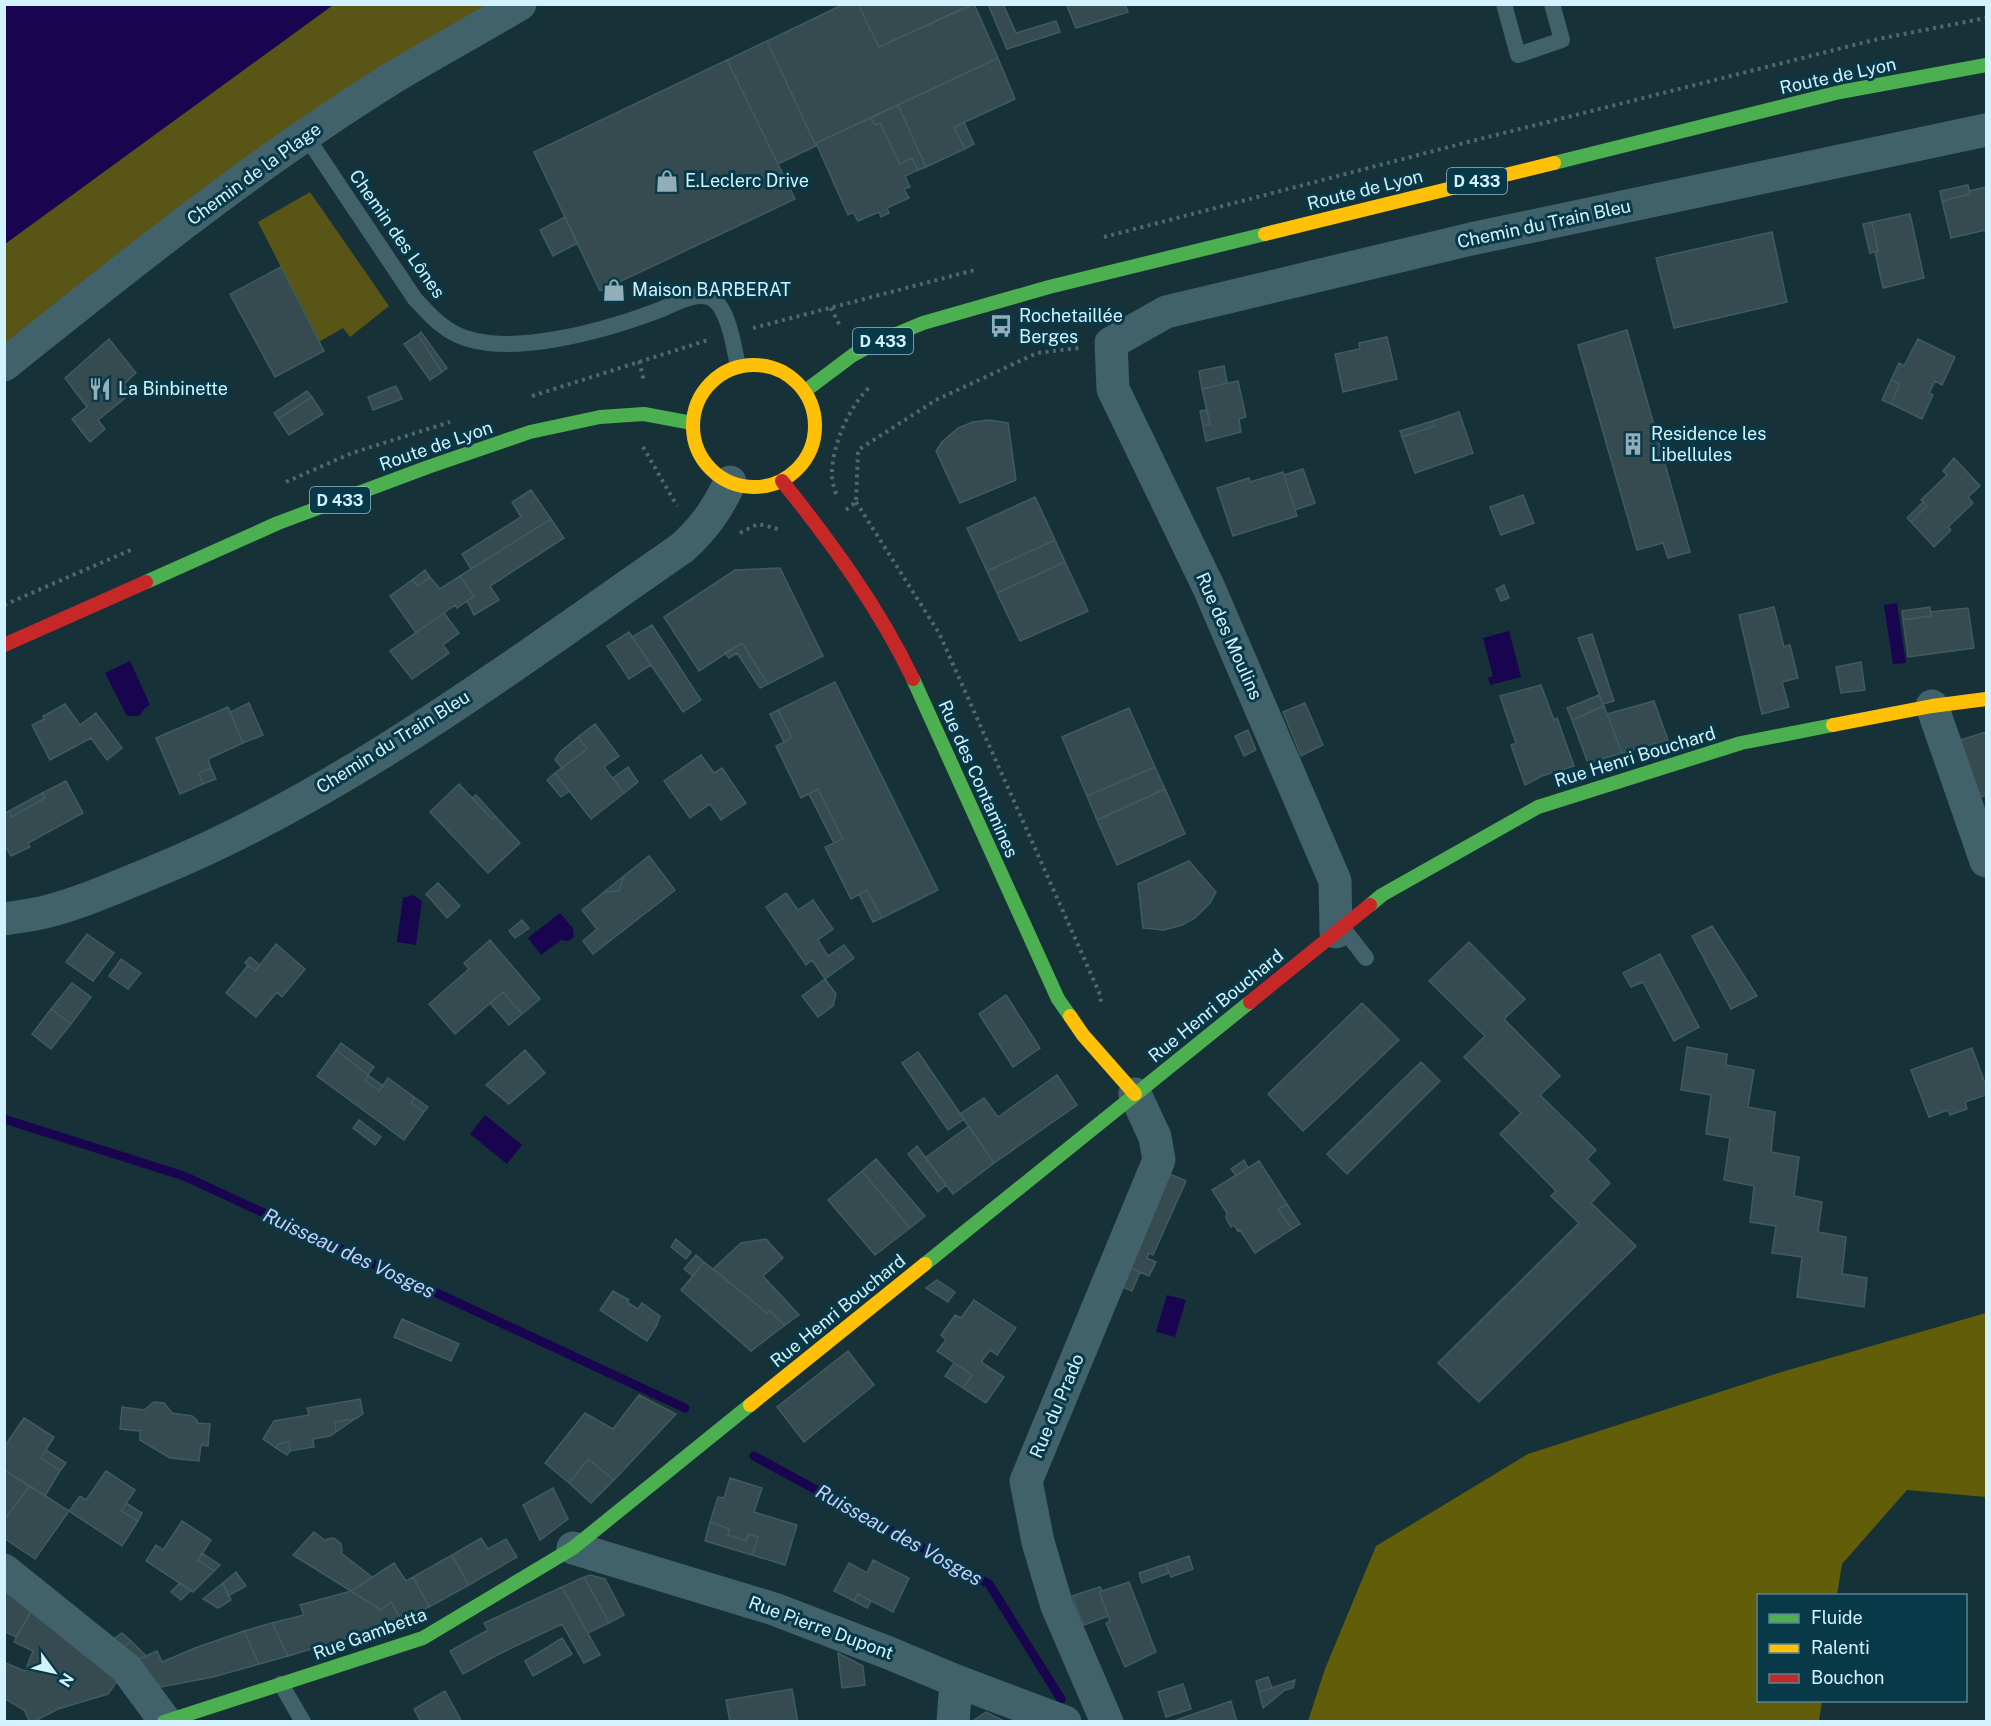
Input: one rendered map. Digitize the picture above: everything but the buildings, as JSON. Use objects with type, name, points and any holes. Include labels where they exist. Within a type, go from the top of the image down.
[{"type":"street","name":"Chemin de la Plage","points":[[4,365],[136,259],[306,136],[394,77],[520,4]]},
{"type":"street","name":"Route de Lyon","points":[[805,391],[854,355],[899,334],[924,324],[1049,286],[1840,92],[1986,66]]},
{"type":"street","name":"Chemin du Train Bleu","points":[[1111,343],[1166,312],[1471,239],[1986,130]]},
{"type":"street","name":"Rue des Moulins","points":[[1111,343],[1113,388],[1209,588],[1335,882],[1339,930]]},
{"type":"street","points":[[757,364],[775,368],[792,377],[805,391],[814,409],[816,430],[811,451],[799,468],[782,481],[765,486],[747,487],[730,482],[714,473],[702,459],[694,442],[692,423],[695,407],[703,392],[714,379],[738,366],[757,364]]},
{"type":"street","name":"Route de Lyon","points":[[4,645],[278,523],[530,432],[600,417],[644,414],[692,423]]},
{"type":"street","name":"Rue des Contamines","points":[[782,481],[821,529],[889,633],[906,664],[1058,999],[1083,1035],[1135,1094]]},
{"type":"street","name":"Chemin du Train Bleu","points":[[4,919],[56,908],[203,852],[274,816],[353,770],[494,678],[682,548],[718,508],[730,482]]},
{"type":"street","name":"Rue Henri Bouchard","points":[[573,1548],[1382,895],[1538,807],[1741,743],[1932,706],[1986,699]]},
{"type":"street","points":[[1932,706],[1986,861]]},
{"type":"street","name":"Rue du Prado","points":[[1107,1722],[1057,1606],[1038,1542],[1026,1481],[1159,1160],[1155,1137],[1135,1094]]},
{"type":"street","name":"Rue Pierre Dupont","points":[[573,1548],[774,1609],[1065,1722]]},
{"type":"street","name":"Rue Gambetta","points":[[165,1721],[423,1638],[573,1548]]},
{"type":"street","points":[[4,1570],[126,1668],[165,1721]]},
{"type":"street","points":[[953,1722],[956,1681]]},
{"type":"lane","points":[[1504,4],[1518,55],[1562,40],[1552,4]]},
{"type":"lane","name":"Chemin des Lônes","points":[[306,136],[415,299],[433,318],[454,333],[478,342],[505,344],[567,338],[633,321],[699,295],[712,298],[721,308],[731,334],[738,366]]},
{"type":"lane","points":[[1339,930],[1366,958]]},
{"type":"lane","points":[[281,1684],[303,1722]]},
{"type":"path","points":[[831,308],[843,332]]},
{"type":"path","points":[[1103,1011],[1099,992],[956,666],[920,600],[856,502],[858,450],[936,400],[1037,353],[1111,343]]},
{"type":"path","points":[[639,361],[645,385]]},
{"type":"path","points":[[837,500],[832,475],[845,421],[869,387]]},
{"type":"path","points":[[643,447],[679,509]]},
{"type":"path","points":[[838,515],[856,502]]},
{"type":"path","points":[[738,534],[758,524],[786,531]]},
{"type":"shaded area","points":[[5,4],[333,4],[333,5],[5,244]]},
{"type":"shaded area","points":[[333,5],[503,5],[5,355],[4,244]]},
{"type":"shaded area","points":[[310,192],[389,306],[350,337],[343,328],[319,342],[258,222]]},
{"type":"shaded area","points":[[1897,603],[1906,663],[1893,664],[1884,605]]},
{"type":"shaded area","points":[[1509,631],[1521,677],[1490,685],[1488,678],[1493,676],[1483,638]]},
{"type":"shaded area","points":[[130,661],[150,705],[139,716],[127,716],[105,673]]},
{"type":"shaded area","points":[[413,895],[422,901],[416,945],[397,942],[403,898]]},
{"type":"shaded area","points":[[560,913],[573,928],[574,937],[569,941],[561,940],[541,955],[528,938]]},
{"type":"shaded area","points":[[485,1115],[522,1145],[507,1164],[470,1134]]},
{"type":"shaded area","points":[[1167,1295],[1186,1300],[1175,1337],[1156,1332]]},
{"type":"shaded area","points":[[1986,1313],[1986,1497],[1907,1490],[1842,1564],[1837,1594],[1757,1594],[1757,1702],[1822,1702],[1819,1721],[1308,1721],[1325,1669],[1376,1546],[1528,1454],[1785,1371]]},
{"type":"waterway","name":"Ruisseau des Vosges","points":[[4,1119],[184,1176],[685,1408]]},
{"type":"waterway","name":"Ruisseau des Vosges","points":[[754,1456],[989,1584],[1061,1699]]},
{"type":"traffic: fast","points":[[1554,163],[1840,92],[1986,65]]},
{"type":"traffic: fast","points":[[805,391],[853,355],[923,323],[1049,287],[1265,234]]},
{"type":"traffic: fast","points":[[146,582],[278,523],[530,432],[600,417],[644,414],[692,423]]},
{"type":"traffic: fast","points":[[913,679],[1058,999],[1070,1016]]},
{"type":"traffic: fast","points":[[1370,905],[1382,895],[1538,807],[1741,743],[1833,725]]},
{"type":"traffic: fast","points":[[925,1264],[1250,1002]]},
{"type":"traffic: fast","points":[[164,1722],[423,1638],[573,1548],[750,1405]]},
{"type":"traffic: slow","points":[[1265,234],[1554,163]]},
{"type":"traffic: slow","points":[[754,365],[777,369],[797,383],[811,403],[815,426],[811,449],[797,469],[777,483],[754,487],[731,483],[711,469],[697,449],[693,426],[697,403],[711,383],[731,369],[754,365]]},
{"type":"traffic: slow","points":[[1833,725],[1932,706],[1986,699]]},
{"type":"traffic: slow","points":[[1070,1016],[1083,1035],[1135,1094]]},
{"type":"traffic: slow","points":[[750,1405],[925,1264]]},
{"type":"traffic: jam","points":[[782,481],[870,601],[913,679]]},
{"type":"traffic: jam","points":[[4,645],[146,582]]},
{"type":"traffic: jam","points":[[1250,1002],[1370,905]]},
{"type":"place","name":"E.Leclerc Drive","points":[[667,181]]},
{"type":"place","name":"Maison BARBERAT","points":[[614,290]]},
{"type":"place","name":"Rochetaillée Berges","points":[[1001,326]]},
{"type":"place","name":"La Binbinette","points":[[100,389]]},
{"type":"place","name":"Residence les Libellules","points":[[1633,444]]}]
